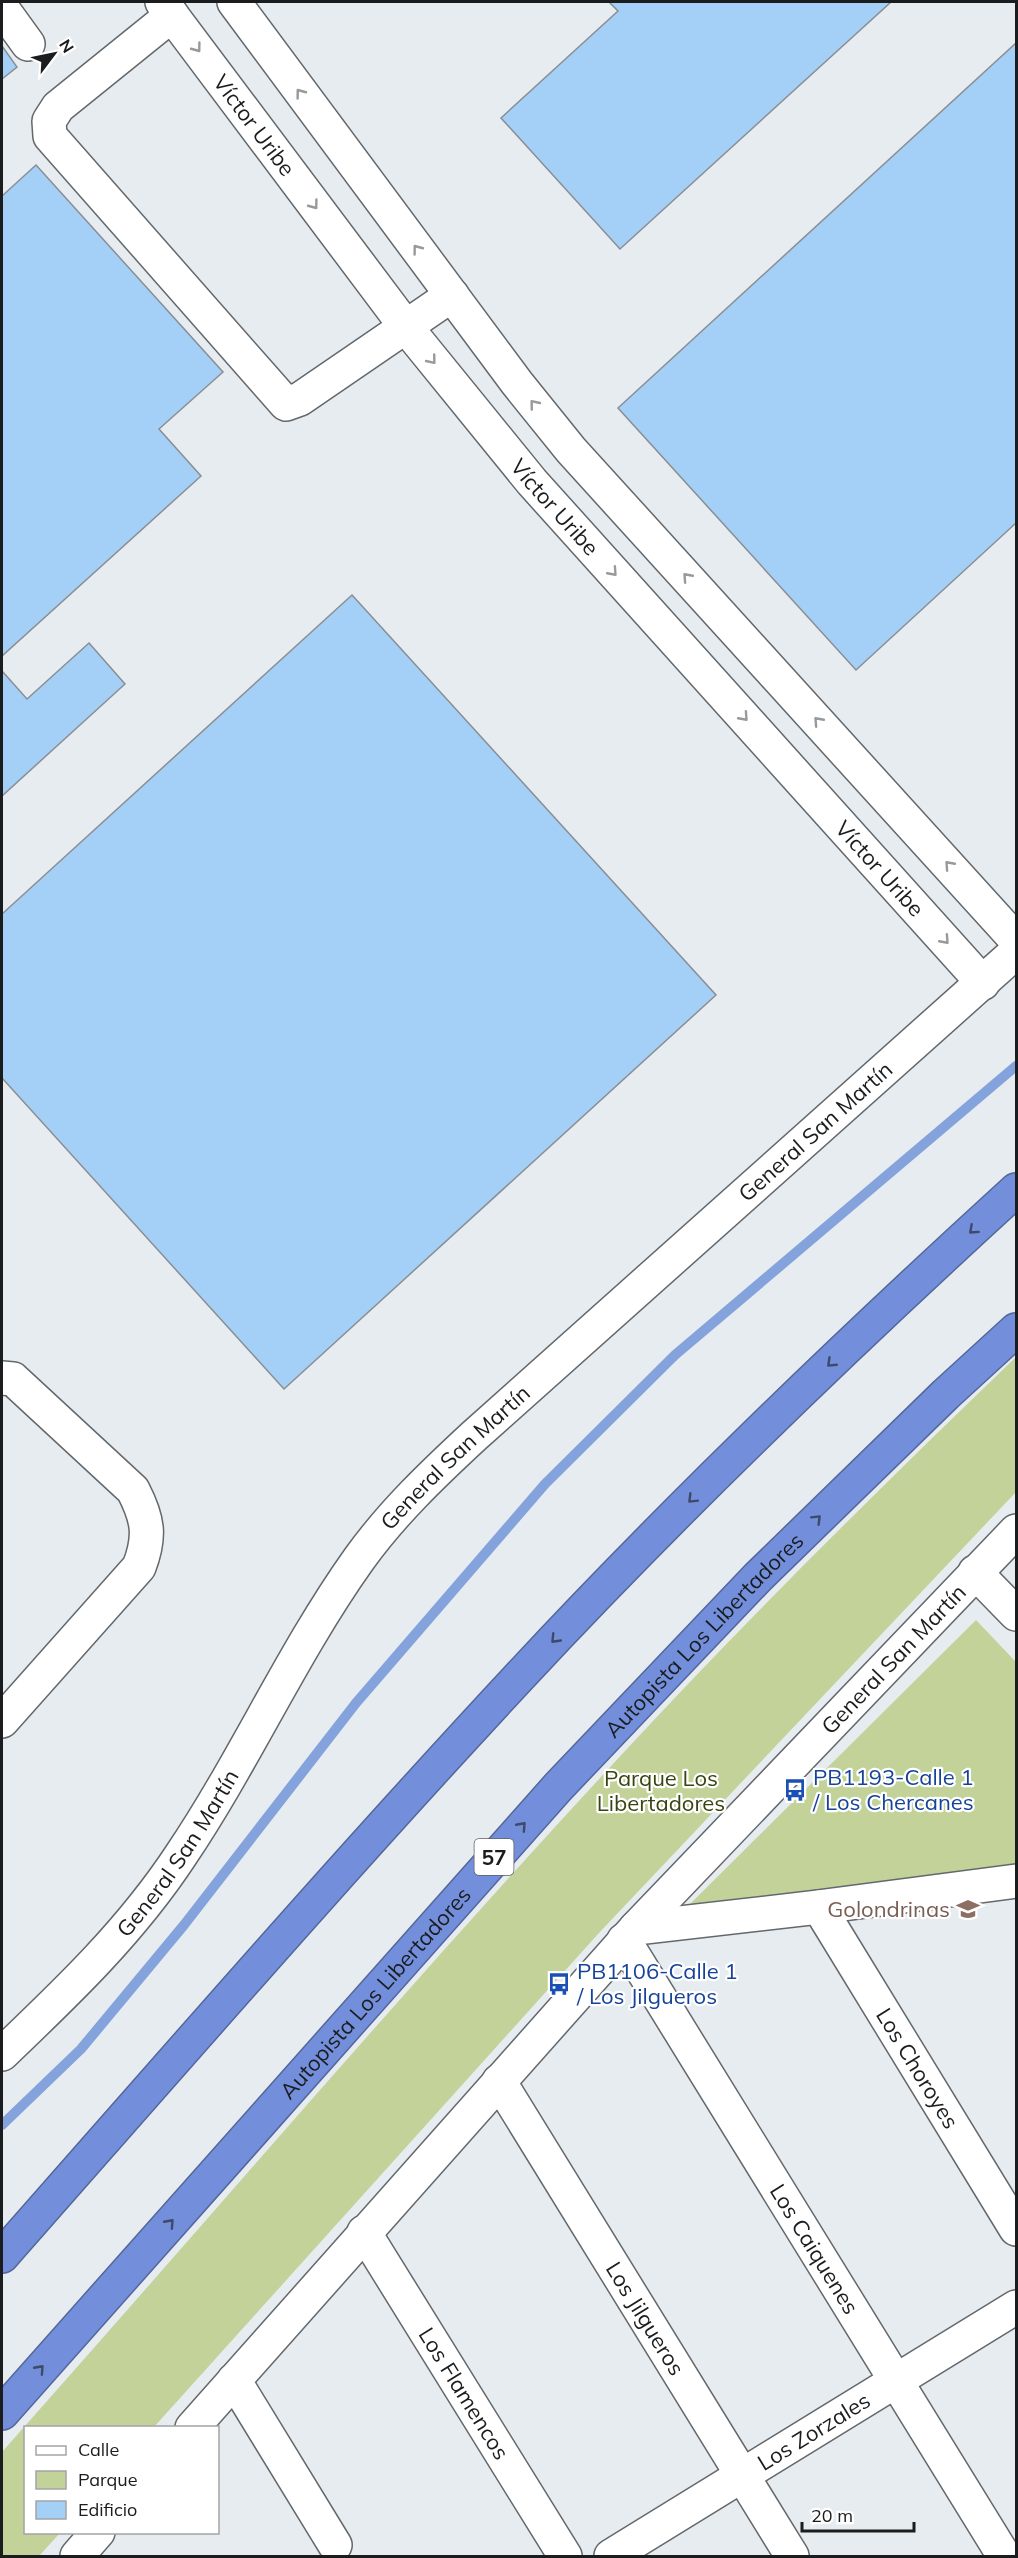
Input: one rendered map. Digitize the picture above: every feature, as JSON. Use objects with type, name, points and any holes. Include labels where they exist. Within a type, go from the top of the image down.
[{"type":"highway","points":[[2,2256],[407,1799],[521,1675],[638,1553],[780,1411],[1017,1190]]},
{"type":"highway","name":"Autopista Los Libertadores","points":[[2,2413],[581,1762],[758,1577],[903,1436],[1017,1330]]},
{"type":"street","points":[[234,2],[452,295],[571,450],[1017,940]]},
{"type":"street","points":[[2,8],[28,44]]},
{"type":"street","points":[[167,8],[58,107],[49,122],[50,136],[286,404],[300,399],[452,295]]},
{"type":"street","name":"Víctor Uribe","points":[[167,8],[406,327],[540,491],[983,982]]},
{"type":"street","name":"General San Martín","points":[[2,2054],[83,1977],[151,1898],[207,1816],[333,1598],[360,1558],[430,1476],[1017,952]]},
{"type":"street","points":[[2,1378],[14,1379],[133,1490],[141,1505],[148,1530],[146,1550],[139,1567],[2,1721]]},
{"type":"street","name":"General San Martín","points":[[193,2426],[630,1934],[975,1572],[1017,1531]]},
{"type":"street","points":[[975,1572],[1017,1614]]},
{"type":"street","points":[[630,1934],[1016,1881]]},
{"type":"street","name":"Los Choroyes","points":[[819,1907],[1017,2229]]},
{"type":"street","name":"Los Caiquenes","points":[[630,1934],[896,2381],[1004,2556]]},
{"type":"street","name":"Los Jilgueros","points":[[498,2081],[792,2556]]},
{"type":"street","name":"Los Flamencos","points":[[364,2232],[565,2556]]},
{"type":"street","name":"Los Zorzales","points":[[611,2556],[1017,2307]]},
{"type":"street","points":[[234,2380],[335,2546]]},
{"type":"street","points":[[77,2556],[96,2534]]},
{"type":"green space","name":"Parque Los Libertadores","points":[[1016,1357],[1016,1492],[598,1934],[155,2426],[25,2426],[546,1837],[721,1650]]},
{"type":"green space","points":[[976,1620],[1016,1662],[1016,1868],[690,1904]]},
{"type":"green space","name":"Parque Los Libertadores","points":[[24,2427],[24,2534],[59,2534],[39,2556],[2,2556],[2,2452]]},
{"type":"building","points":[[609,2],[891,2],[620,249],[501,118],[618,11]]},
{"type":"building","points":[[1016,43],[1016,523],[856,670],[618,408]]},
{"type":"building","points":[[2,46],[17,67],[2,79]]},
{"type":"building","points":[[36,165],[223,372],[159,429],[201,476],[2,656],[2,196]]},
{"type":"building","points":[[352,595],[716,995],[284,1389],[2,1078],[2,914]]},
{"type":"building","points":[[89,643],[125,684],[2,796],[2,671],[27,699]]},
{"type":"waterway","points":[[2,2125],[81,2049],[184,1925],[356,1703],[545,1484],[675,1355],[1016,1066]]},
{"type":"place","name":"PB1193-Calle 1 / Los Chercanes","points":[[795,1790]]},
{"type":"place","name":"Golondrinas","points":[[968,1909]]},
{"type":"place","name":"PB1106-Calle 1 / Los Jilgueros","points":[[559,1984]]}]
